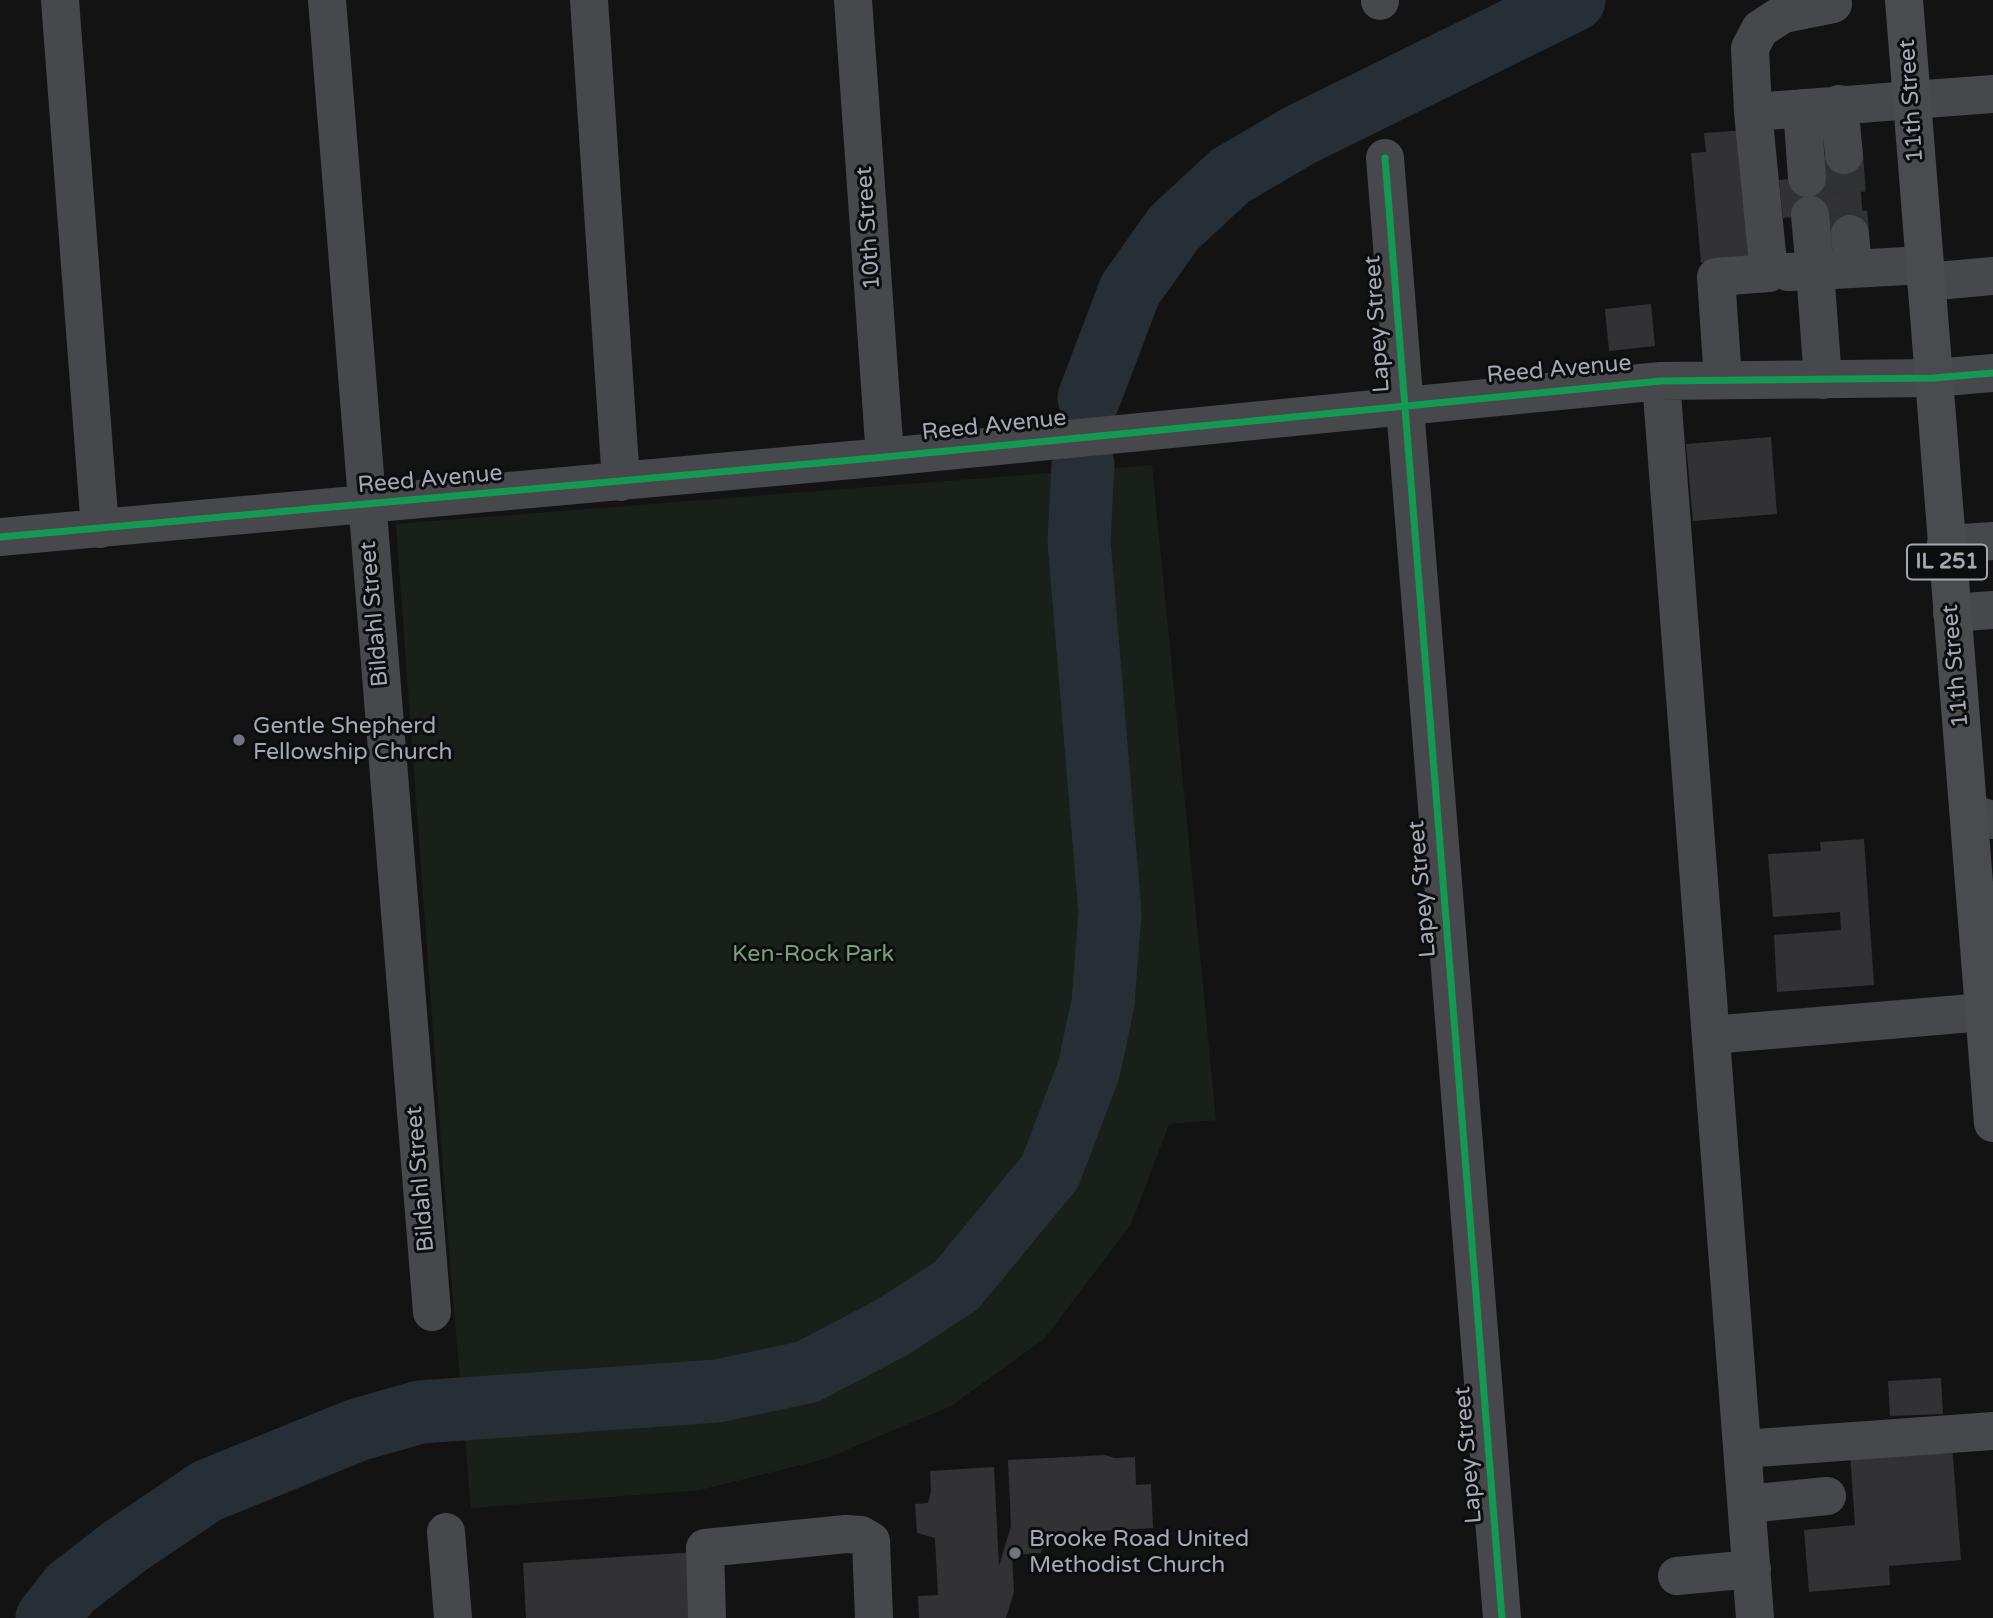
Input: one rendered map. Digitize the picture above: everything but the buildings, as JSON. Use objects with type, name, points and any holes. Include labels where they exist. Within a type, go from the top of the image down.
[{"type":"main road","name":"11th Street","points":[[1904,0],[1952,613],[1981,816],[1984,1012],[1990,1052],[1993,1123]]},
{"type":"street","points":[[60,0],[100,529]]},
{"type":"street","name":"Bildahl Street","points":[[327,0],[432,1312]]},
{"type":"street","points":[[589,0],[621,482]]},
{"type":"street","name":"10th Street","points":[[853,0],[885,457]]},
{"type":"street","points":[[1769,273],[1753,112],[1750,48],[1760,29],[1783,14],[1833,4]]},
{"type":"street","points":[[1753,112],[1993,94]]},
{"type":"street","points":[[1821,106],[1844,155]]},
{"type":"street","points":[[1807,178],[1821,106]]},
{"type":"street","name":"Lapey Street","points":[[1385,158],[1502,1618]]},
{"type":"street","points":[[1810,215],[1823,380]]},
{"type":"street","points":[[1723,380],[1716,277],[1815,271],[1851,251],[1925,273],[1993,276]]},
{"type":"street","name":"Reed Avenue","points":[[0,537],[621,482],[1661,380],[1933,378],[1993,373]]},
{"type":"street","points":[[1661,380],[1755,1618]]},
{"type":"street","points":[[1946,544],[1993,541]]},
{"type":"street","points":[[1952,613],[1993,610]]},
{"type":"street","points":[[1711,1035],[1984,1012]]},
{"type":"street","points":[[1743,1449],[1993,1431]]},
{"type":"street","points":[[1746,1504],[1828,1496]]},
{"type":"street","points":[[446,1532],[453,1618]]},
{"type":"street","points":[[707,1618],[705,1548],[846,1534],[861,1535],[871,1541],[877,1613],[874,1618]]},
{"type":"street","points":[[1677,1576],[1752,1569]]},
{"type":"green space","name":"Ken-Rock Park","points":[[1152,465],[1216,1120],[1169,1124],[1131,1224],[1044,1339],[951,1406],[825,1459],[700,1490],[471,1508],[449,1250],[396,524]]},
{"type":"waterway","points":[[1089,398],[1130,290],[1174,228],[1230,176],[1300,135],[1574,0]]},
{"type":"waterway","points":[[47,1618],[71,1588],[124,1547],[207,1491],[357,1430],[420,1412],[717,1391],[807,1372],[891,1328],[956,1286],[1050,1172],[1089,1069],[1103,1003],[1110,913],[1079,541],[1083,465]]},
{"type":"tunnel","points":[[1844,155],[1850,234]]},
{"type":"cycle path","points":[[1385,158],[1502,1618]]},
{"type":"cycle path","points":[[0,537],[885,457],[1661,381],[1933,378],[1993,373]]},
{"type":"place","name":"Gentle Shepherd Fellowship Church","points":[[239,740]]},
{"type":"place","name":"Brooke Road United Methodist Church","points":[[1015,1553]]}]
